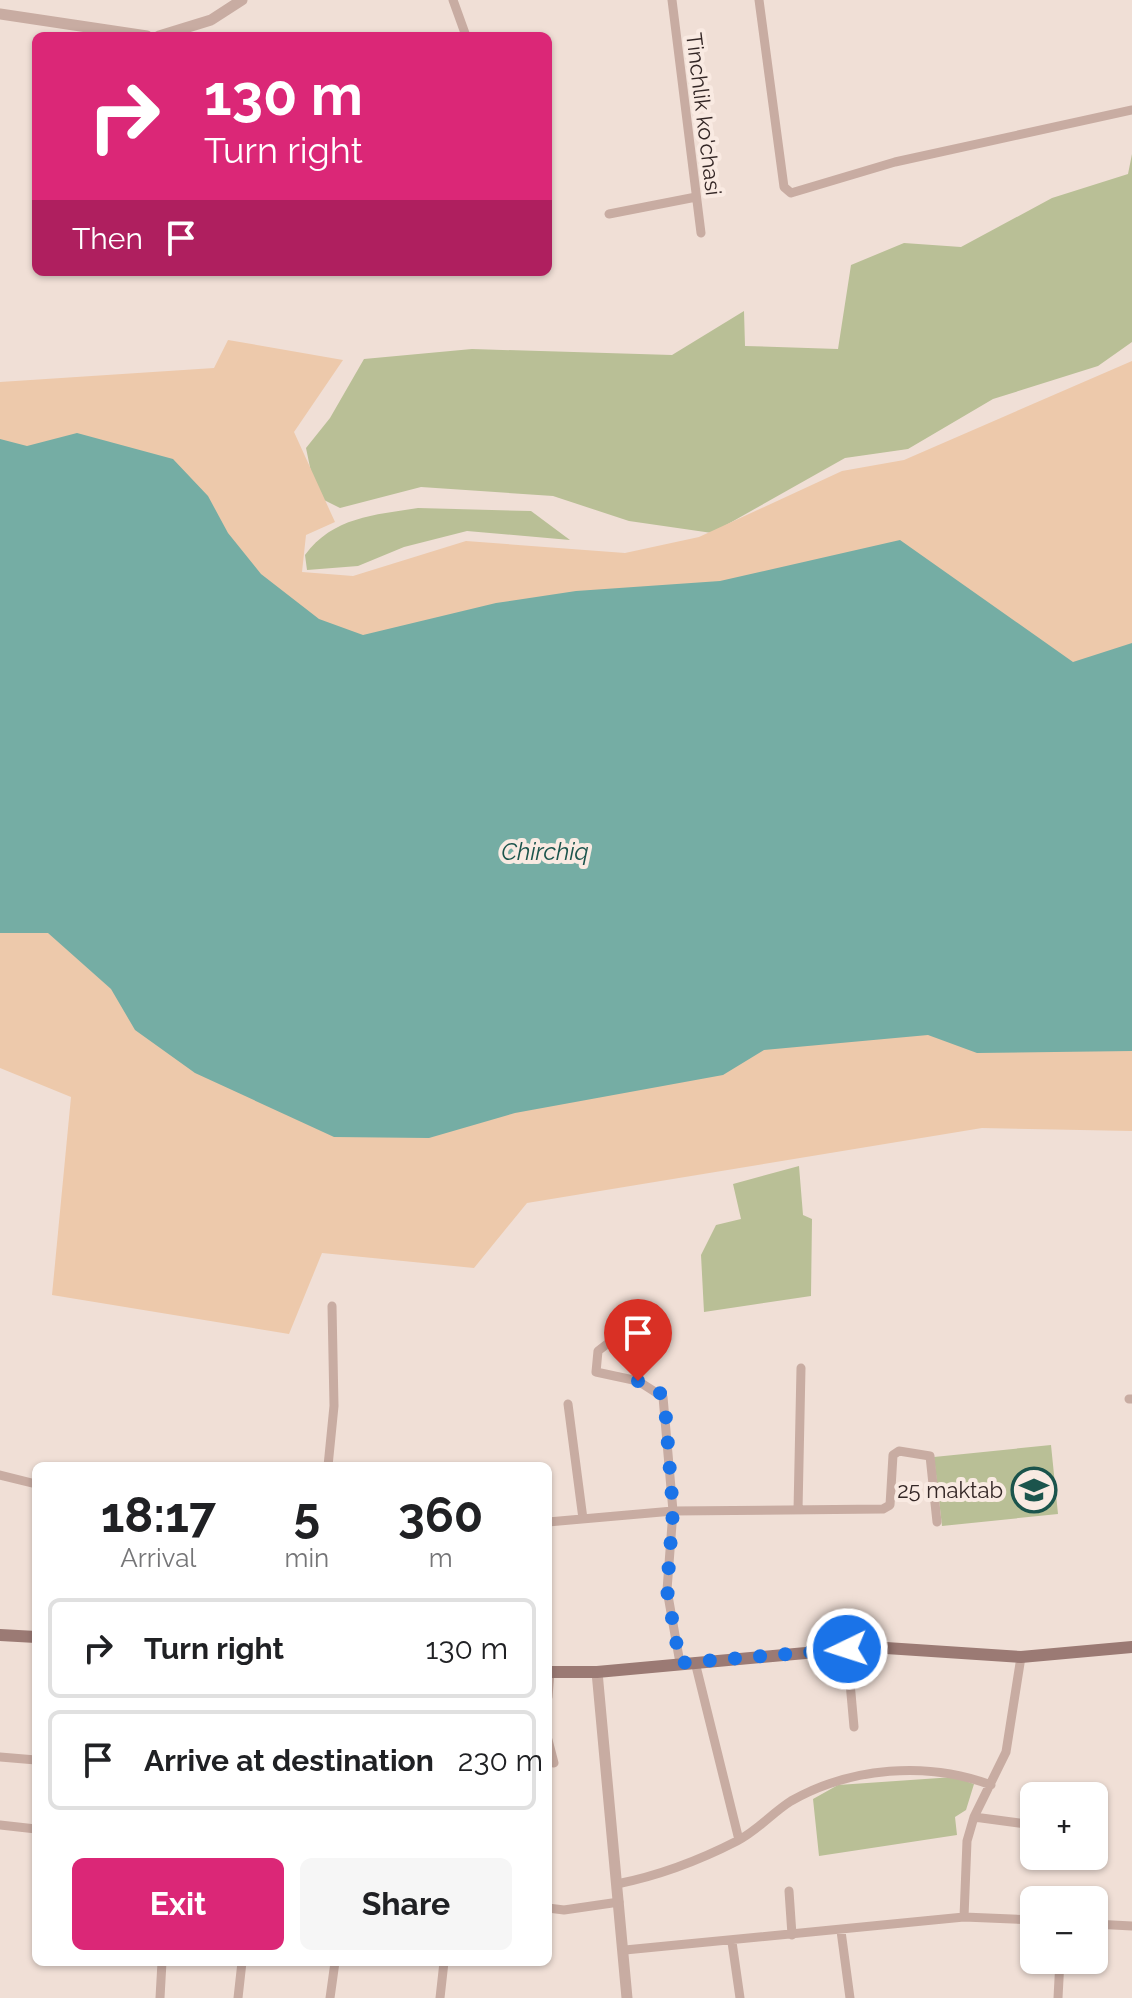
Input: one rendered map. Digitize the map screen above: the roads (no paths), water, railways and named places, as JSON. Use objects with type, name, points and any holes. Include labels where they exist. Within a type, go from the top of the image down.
[{"type":"main road","points":[[0,1635],[32,1637]]},
{"type":"main road","points":[[552,1672],[597,1672],[871,1647],[1021,1657],[1132,1647]]},
{"type":"street","points":[[172,32],[211,20],[242,0]]},
{"type":"street","points":[[453,0],[465,32]]},
{"type":"street","name":"Tinchlik ko'chasi","points":[[672,0],[701,233]]},
{"type":"street","points":[[759,0],[784,187],[795,193],[831,178],[895,162],[1132,110]]},
{"type":"street","points":[[0,14],[120,32]]},
{"type":"street","points":[[609,214],[696,197]]},
{"type":"street","points":[[328,1462],[334,1406],[332,1306]]},
{"type":"street","points":[[654,1308],[598,1351],[594,1367],[596,1372],[638,1381],[663,1397],[673,1511],[667,1590],[680,1663]]},
{"type":"street","points":[[798,1510],[801,1368]]},
{"type":"street","points":[[568,1404],[583,1519]]},
{"type":"street","points":[[552,1522],[673,1511],[888,1508],[892,1500],[894,1453],[924,1453],[930,1459],[937,1522]]},
{"type":"street","points":[[0,1475],[32,1483]]},
{"type":"street","points":[[847,1649],[854,1727]]},
{"type":"street","points":[[964,1917],[967,1841],[974,1817],[1006,1752],[1021,1657]]},
{"type":"street","points":[[695,1662],[739,1840]]},
{"type":"street","points":[[597,1672],[625,1950],[627,1998]]},
{"type":"street","points":[[552,1755],[554,1763]]},
{"type":"street","points":[[0,1757],[32,1760]]},
{"type":"street","points":[[617,1884],[647,1878],[739,1840],[791,1801],[849,1775],[947,1772],[991,1785]]},
{"type":"street","points":[[974,1817],[1020,1823]]},
{"type":"street","points":[[0,1825],[32,1829]]},
{"type":"street","points":[[789,1891],[792,1935]]},
{"type":"street","points":[[552,1908],[564,1910],[619,1902]]},
{"type":"street","points":[[625,1950],[732,1942],[964,1917],[1020,1919]]},
{"type":"street","points":[[1108,1925],[1132,1926]]},
{"type":"street","points":[[841,1931],[850,1998]]},
{"type":"street","points":[[732,1942],[740,1998]]},
{"type":"street","points":[[160,1998],[162,1966]]},
{"type":"street","points":[[238,1998],[242,1966]]},
{"type":"street","points":[[330,1998],[334,1966]]},
{"type":"street","points":[[440,1998],[444,1966]]},
{"type":"street","points":[[1058,1998],[1059,1974]]},
{"type":"water","name":"Chirchiq","points":[[77,433],[173,459],[208,496],[228,533],[261,574],[319,619],[363,635],[496,603],[576,591],[720,581],[900,540],[1073,662],[1132,643],[1132,1051],[977,1053],[928,1035],[764,1050],[723,1075],[515,1113],[429,1138],[334,1137],[195,1073],[135,1030],[111,989],[48,933],[0,933],[0,439],[27,446]]},
{"type":"place","name":"25 maktab","points":[[1034,1490]]}]
